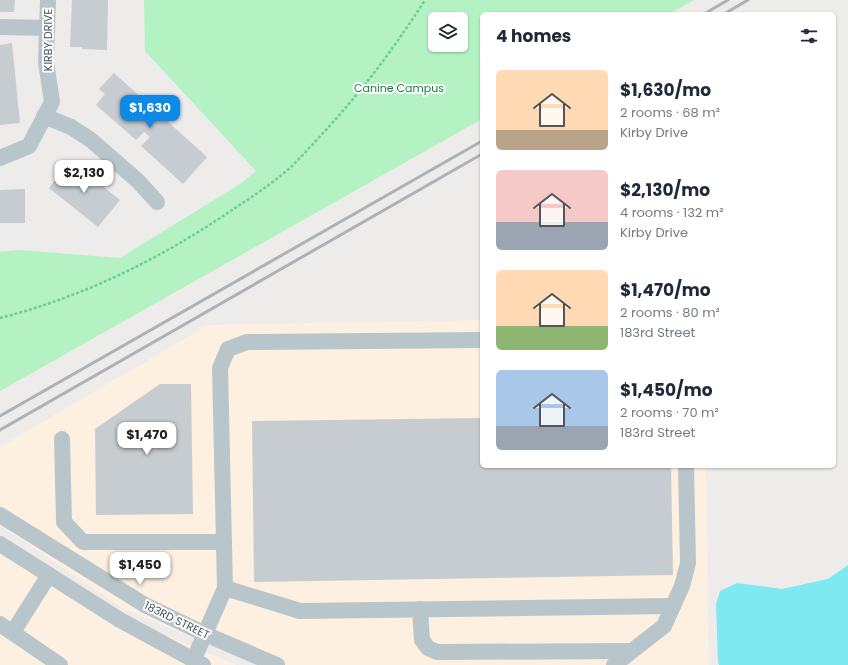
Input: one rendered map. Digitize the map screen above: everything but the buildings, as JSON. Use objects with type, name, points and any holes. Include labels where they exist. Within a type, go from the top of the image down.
[{"type":"street","name":"KIRBY DRIVE","points":[[0,158],[29,146],[52,102],[46,62],[48,0]]},
{"type":"street","points":[[0,27],[47,28]]},
{"type":"street","points":[[44,116],[71,127],[91,140],[139,182],[157,202]]},
{"type":"street","points":[[0,544],[120,620],[194,664],[225,588],[220,368],[228,349],[248,342],[480,340]]},
{"type":"street","points":[[62,439],[64,522],[83,542],[224,542]]},
{"type":"street","points":[[614,665],[664,626],[682,586],[688,563],[686,468]]},
{"type":"street","name":"183RD STREET","points":[[0,515],[60,554],[144,605],[205,634],[277,665]]},
{"type":"street","points":[[60,554],[73,532]]},
{"type":"street","points":[[49,575],[7,628],[60,665]]},
{"type":"street","points":[[225,588],[300,611],[673,606]]},
{"type":"street","points":[[420,609],[422,640],[428,648],[437,652],[631,651]]},
{"type":"path","points":[[0,318],[78,292],[150,260],[185,241],[258,192],[291,167],[352,101],[392,49],[425,0]]},
{"type":"shaded area","points":[[480,320],[480,468],[706,468],[709,665],[258,665],[124,609],[0,525],[0,447],[208,325]]},
{"type":"shaded area","points":[[0,536],[121,617],[237,665],[0,665]]},
{"type":"green space","name":"Canine Campus","points":[[144,0],[694,0],[673,12],[480,12],[480,120],[0,391],[0,252],[19,250],[120,258],[240,184],[256,171],[145,51]]},
{"type":"water","points":[[848,565],[848,665],[719,665],[716,604],[720,591],[737,583],[782,589],[828,579]]},
{"type":"railway","points":[[707,12],[728,0]]},
{"type":"railway","points":[[727,12],[748,0]]},
{"type":"railway","points":[[0,416],[480,142]]},
{"type":"railway","points":[[0,430],[480,155]]}]
